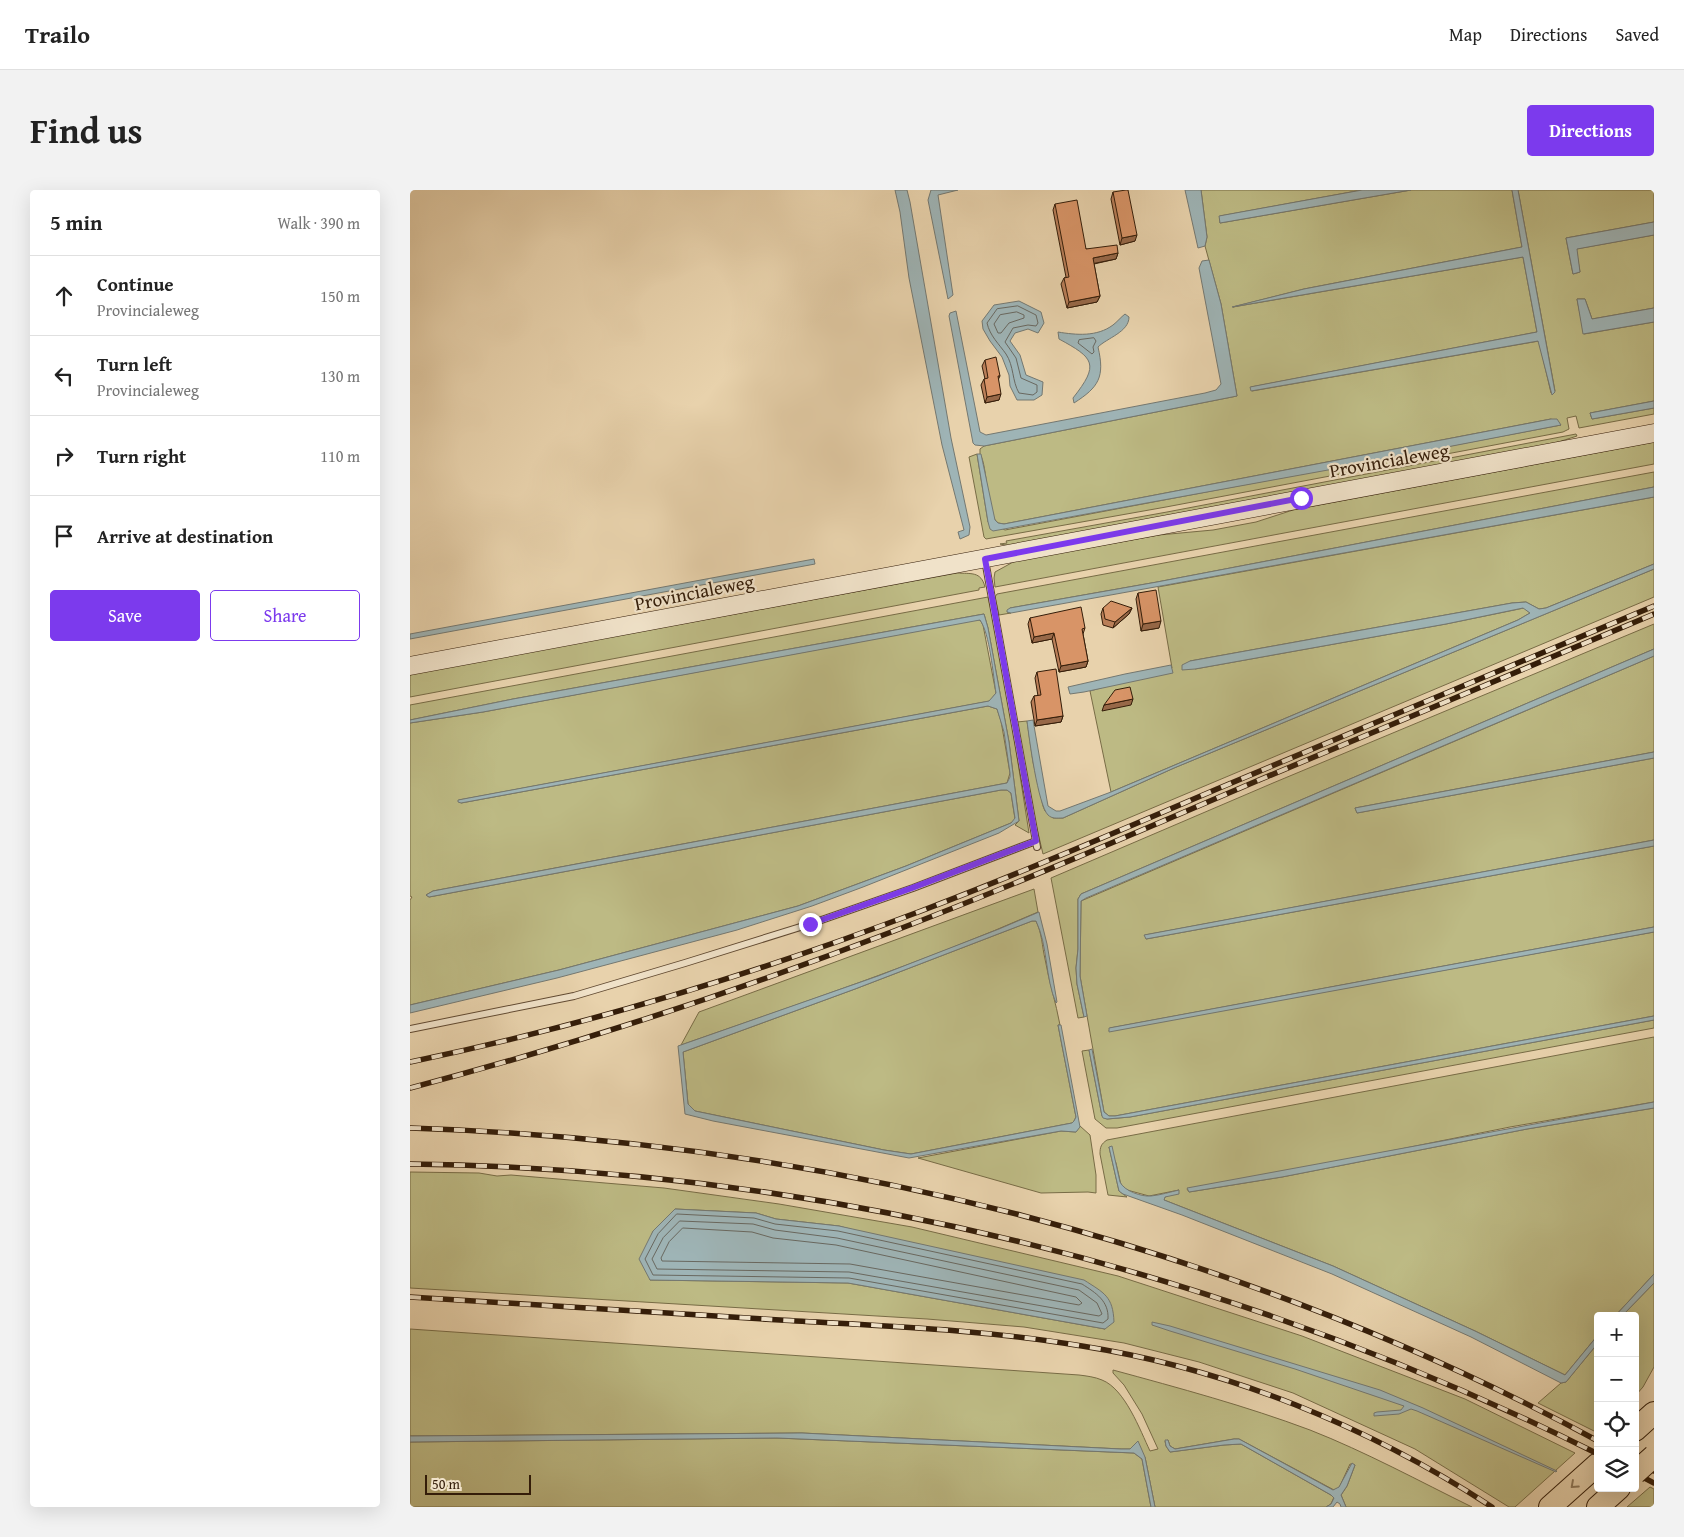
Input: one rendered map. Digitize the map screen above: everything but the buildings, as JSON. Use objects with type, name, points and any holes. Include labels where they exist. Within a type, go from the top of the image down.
[{"type":"highway","points":[[1639,1469],[1654,1456]]},
{"type":"highway","points":[[1550,1507],[1594,1468]]},
{"type":"highway","points":[[1598,1507],[1615,1492]]},
{"type":"main road","name":"Provincialeweg","points":[[410,666],[1654,433]]},
{"type":"lane","points":[[410,1029],[574,996],[810,924],[1036,844],[985,559]]},
{"type":"shaded area","points":[[1201,190],[1362,190],[1220,216],[1220,223],[1411,190],[1512,190],[1522,247],[1304,289],[1233,307],[1523,257],[1537,332],[1251,387],[1252,391],[1539,341],[1551,393],[1555,391],[1518,190],[1654,190],[1654,222],[1566,238],[1573,274],[1580,272],[1576,249],[1654,235],[1654,308],[1592,319],[1585,299],[1577,299],[1584,334],[1654,322],[1654,401],[1590,413],[1592,419],[1654,408],[1654,414],[1579,428],[1576,416],[1567,418],[1569,429],[1563,432],[986,539],[984,537],[969,457],[977,454],[988,522],[1005,530],[1561,425],[1551,419],[1004,524],[998,523],[993,517],[983,460],[980,454],[980,449],[984,446],[1237,396],[1221,304],[1205,246],[1207,237]]},
{"type":"shaded area","points":[[1576,434],[1577,436],[1549,445],[1011,546],[1000,544],[1007,543],[1006,541]]},
{"type":"shaded area","points":[[1654,442],[1654,464],[995,587],[995,572],[1015,561],[1159,535],[1213,530],[1256,522],[1293,510]]},
{"type":"shaded area","points":[[1654,472],[1654,487],[1157,582],[1010,608],[1007,612],[1011,613],[999,615],[995,597],[997,594]]},
{"type":"shaded area","points":[[1654,497],[1654,564],[1546,608],[1539,609],[1526,602],[1512,603],[1190,661],[1195,669],[1446,624],[1524,608],[1530,613],[1518,620],[1111,792],[1090,691],[1172,668],[1158,587]]},
{"type":"shaded area","points":[[1654,569],[1654,597],[1043,854],[1017,722],[1027,721],[1033,762],[1045,811],[1053,818],[1063,818],[1174,768]]},
{"type":"shaded area","points":[[957,573],[975,574],[981,578],[985,587],[979,588],[979,590],[410,697],[410,674]]},
{"type":"shaded area","points":[[988,597],[1001,654],[1029,833],[1015,825],[1019,821],[1009,742],[984,614],[513,699],[410,720],[410,705]]},
{"type":"shaded area","points":[[980,620],[983,625],[996,693],[990,701],[459,800],[461,803],[988,706],[997,709],[1001,721],[1010,773],[1007,783],[433,891],[426,895],[429,897],[1001,790],[1007,790],[1011,793],[1015,819],[1011,823],[906,866],[798,906],[559,970],[410,1005],[410,900],[412,897],[410,896],[410,723],[483,712]]},
{"type":"shaded area","points":[[1654,624],[1654,649],[1081,894],[1078,899],[1076,968],[1077,984],[1084,1017],[1078,1018],[1051,878]]},
{"type":"shaded area","points":[[1654,656],[1654,752],[1355,808],[1357,813],[1654,758],[1654,840],[1145,935],[1146,939],[1654,846],[1654,927],[1110,1028],[1109,1031],[1654,932],[1654,1016],[1115,1116],[1109,1116],[1104,1112],[1080,976],[1081,901]]},
{"type":"shaded area","points":[[1034,889],[1038,912],[906,965],[681,1045],[699,1012]]},
{"type":"shaded area","points":[[1036,921],[1040,930],[1060,1025],[1058,1025],[1076,1117],[1072,1123],[911,1154],[695,1111],[688,1104],[683,1052]]},
{"type":"shaded area","points":[[1654,1020],[1654,1028],[1117,1128],[1106,1128],[1095,1119],[1082,1051],[1089,1050],[1102,1116],[1107,1119],[1130,1117]]},
{"type":"shaded area","points":[[1654,1037],[1654,1102],[1510,1127],[1341,1161],[1187,1189],[1189,1192],[1282,1177],[1527,1129],[1654,1108],[1654,1274],[1619,1312],[1594,1312],[1594,1340],[1565,1375],[1475,1331],[1333,1266],[1164,1200],[1165,1197],[1179,1190],[1149,1196],[1127,1190],[1121,1185],[1116,1163],[1109,1147],[1119,1191],[1127,1197],[1108,1195],[1100,1154],[1101,1146],[1107,1140]]},
{"type":"shaded area","points":[[1080,1126],[1090,1135],[1096,1175],[1096,1193],[1041,1193],[918,1158],[1061,1131],[1076,1132]]},
{"type":"shaded area","points":[[410,1172],[511,1175],[664,1188],[779,1204],[912,1227],[1118,1276],[1302,1336],[1465,1399],[1575,1453],[1515,1507],[1509,1507],[1415,1449],[1293,1393],[1199,1362],[1124,1343],[1024,1327],[927,1319],[410,1288]],"holes":[[[675,1209],[756,1213],[776,1219],[839,1226],[861,1232],[1105,1329],[848,1283],[650,1280],[649,1242],[653,1231]]]},
{"type":"shaded area","points":[[1654,1283],[1654,1367],[1639,1392],[1639,1312],[1626,1312]]},
{"type":"shaded area","points":[[410,1329],[1088,1376],[1102,1380],[1118,1392],[1131,1411],[1150,1451],[1158,1449],[1142,1414],[1124,1385],[1113,1373],[1113,1370],[1237,1405],[1310,1430],[1372,1457],[1472,1507],[1346,1507],[1341,1495],[1347,1486],[1355,1465],[1350,1464],[1339,1488],[1334,1490],[1239,1439],[1175,1449],[1170,1446],[1168,1440],[1165,1441],[1170,1452],[1241,1444],[1334,1497],[1331,1504],[1326,1507],[1155,1507],[1145,1457],[1134,1446],[1130,1449],[1121,1449],[802,1433],[410,1436]]},
{"type":"shaded area","points":[[1594,1348],[1594,1431],[1538,1403],[1561,1383],[1566,1382]]},
{"type":"shaded area","points":[[777,1438],[1134,1453],[1142,1459],[1151,1507],[410,1507],[410,1442]]},
{"type":"shaded area","points":[[1650,1487],[1654,1489],[1654,1507],[1627,1507]]},
{"type":"water","points":[[895,190],[907,190],[910,202],[951,438],[970,527],[969,535],[960,539],[958,532],[964,530],[942,445],[909,278]]},
{"type":"water","points":[[931,190],[958,190],[938,195],[953,295],[948,299],[928,200]]},
{"type":"water","points":[[1185,190],[1201,190],[1207,237],[1205,246],[1198,248]]},
{"type":"water","points":[[1362,190],[1411,190],[1220,223],[1219,216]]},
{"type":"water","points":[[1512,190],[1518,190],[1555,392],[1552,395],[1538,341],[1251,391],[1250,387],[1537,332],[1523,257],[1232,307],[1304,289],[1522,247]]},
{"type":"water","points":[[1654,222],[1654,235],[1577,249],[1580,272],[1573,274],[1566,238]]},
{"type":"water","points":[[1209,260],[1221,304],[1237,396],[984,446],[973,443],[949,316],[950,313],[956,311],[980,432],[986,435],[1205,393],[1216,390],[1221,384],[1199,268],[1202,261]]},
{"type":"water","points":[[1577,299],[1585,299],[1592,319],[1654,308],[1654,322],[1583,334]]},
{"type":"water","points":[[1019,301],[1041,312],[1044,323],[1038,333],[1028,329],[1015,333],[1010,341],[1020,355],[1026,375],[1043,382],[1042,395],[1034,400],[1017,400],[1010,386],[1009,375],[1002,357],[983,329],[982,321],[994,305]]},
{"type":"water","points":[[1125,314],[1129,317],[1122,331],[1098,347],[1101,366],[1098,380],[1089,392],[1074,403],[1073,398],[1082,386],[1090,369],[1089,363],[1080,351],[1059,339],[1058,332],[1079,334],[1100,332],[1113,325]]},
{"type":"water","points":[[1654,401],[1654,408],[1592,419],[1590,413]]},
{"type":"water","points":[[1557,419],[1561,425],[993,531],[990,529],[988,522],[977,454],[981,454],[995,520],[998,523],[1004,524]]},
{"type":"water","points":[[1654,487],[1654,497],[1011,613],[1007,612],[1010,608],[1157,582]]},
{"type":"water","points":[[814,559],[815,564],[410,639],[410,634]]},
{"type":"water","points":[[1654,564],[1654,569],[1174,768],[1063,818],[1051,817],[1044,809],[1034,771],[1027,721],[1033,720],[1048,806],[1056,811],[1060,811],[1111,792],[1518,620],[1530,613],[1523,608],[1446,624],[1182,670],[1182,665],[1190,661],[1512,603],[1526,602],[1539,609],[1546,608]]},
{"type":"water","points":[[984,614],[1009,742],[1019,821],[999,833],[863,887],[812,906],[737,930],[557,978],[410,1013],[410,1005],[559,970],[798,906],[906,866],[1011,823],[1015,818],[1011,793],[1007,790],[1001,790],[429,897],[426,895],[433,891],[1007,783],[1010,773],[1004,732],[997,709],[988,706],[461,803],[458,802],[458,800],[989,701],[996,693],[989,645],[980,620],[483,712],[410,723],[410,720],[513,699]]},
{"type":"water","points":[[1654,649],[1654,656],[1081,901],[1080,976],[1087,1016],[1084,1017],[1077,984],[1076,968],[1078,899],[1081,894]]},
{"type":"water","points":[[1171,665],[1173,673],[1070,694],[1068,687],[1125,674]]},
{"type":"water","points":[[1654,752],[1654,758],[1357,813],[1355,808]]},
{"type":"water","points":[[1654,840],[1654,846],[1146,939],[1144,935]]},
{"type":"water","points":[[1039,912],[1047,944],[1056,1003],[1052,993],[1043,941],[1036,921],[1032,921],[683,1052],[688,1104],[695,1111],[911,1154],[1072,1123],[1076,1117],[1058,1025],[1061,1025],[1080,1127],[1076,1132],[1061,1131],[909,1158],[685,1114],[678,1046],[878,976]]},
{"type":"water","points":[[1654,927],[1654,932],[1109,1032],[1109,1028]]},
{"type":"water","points":[[1654,1016],[1654,1020],[1130,1117],[1107,1119],[1102,1116],[1089,1050],[1092,1049],[1104,1112],[1109,1116],[1115,1116]]},
{"type":"water","points":[[1654,1102],[1654,1108],[1527,1129],[1282,1177],[1189,1192],[1187,1188]]},
{"type":"water","points":[[1112,1146],[1120,1182],[1129,1191],[1147,1196],[1179,1190],[1179,1194],[1165,1197],[1164,1200],[1333,1266],[1475,1331],[1565,1375],[1594,1340],[1594,1348],[1566,1382],[1561,1383],[1471,1337],[1332,1274],[1123,1194],[1119,1191],[1109,1147]]},
{"type":"water","points":[[675,1209],[756,1213],[776,1219],[839,1226],[1084,1280],[1106,1296],[1112,1306],[1114,1322],[1105,1329],[848,1283],[650,1280],[639,1259],[653,1231]]},
{"type":"water","points":[[1654,1274],[1654,1283],[1626,1312],[1619,1312]]},
{"type":"water","points":[[1152,1322],[1380,1390],[1423,1408],[1557,1471],[1411,1409],[1399,1414],[1374,1416],[1374,1413],[1377,1412],[1401,1410],[1404,1406],[1295,1369],[1152,1325]]},
{"type":"water","points":[[802,1433],[1121,1449],[1130,1449],[1138,1441],[1145,1457],[1155,1507],[1151,1507],[1142,1459],[1134,1453],[777,1438],[410,1442],[410,1436]]},
{"type":"water","points":[[1239,1439],[1333,1490],[1339,1487],[1352,1463],[1355,1465],[1347,1486],[1341,1495],[1346,1507],[1341,1507],[1337,1502],[1333,1507],[1326,1507],[1331,1504],[1334,1498],[1331,1495],[1241,1444],[1170,1452],[1165,1440],[1168,1440],[1170,1446],[1175,1449]]},
{"type":"railway","points":[[410,1062],[540,1032],[668,997],[859,934],[1033,867],[1654,606]]},
{"type":"railway","points":[[410,1088],[593,1036],[714,996],[894,931],[986,895],[1654,614]]},
{"type":"railway","points":[[410,1128],[564,1137],[718,1155],[871,1181],[1022,1216],[1171,1259],[1317,1311],[1459,1372],[1594,1439]]},
{"type":"railway","points":[[410,1164],[564,1170],[717,1186],[869,1209],[1020,1242],[1169,1283],[1315,1332],[1458,1389],[1594,1452]]},
{"type":"railway","points":[[410,1297],[969,1332],[1044,1340],[1136,1356],[1190,1369],[1295,1405],[1396,1451],[1492,1507]]},
{"type":"railway","points":[[1639,1463],[1654,1471]]},
{"type":"railway","points":[[1639,1475],[1654,1483]]},
{"type":"route","points":[[810,924],[1036,841],[985,559],[1301,498]]}]
